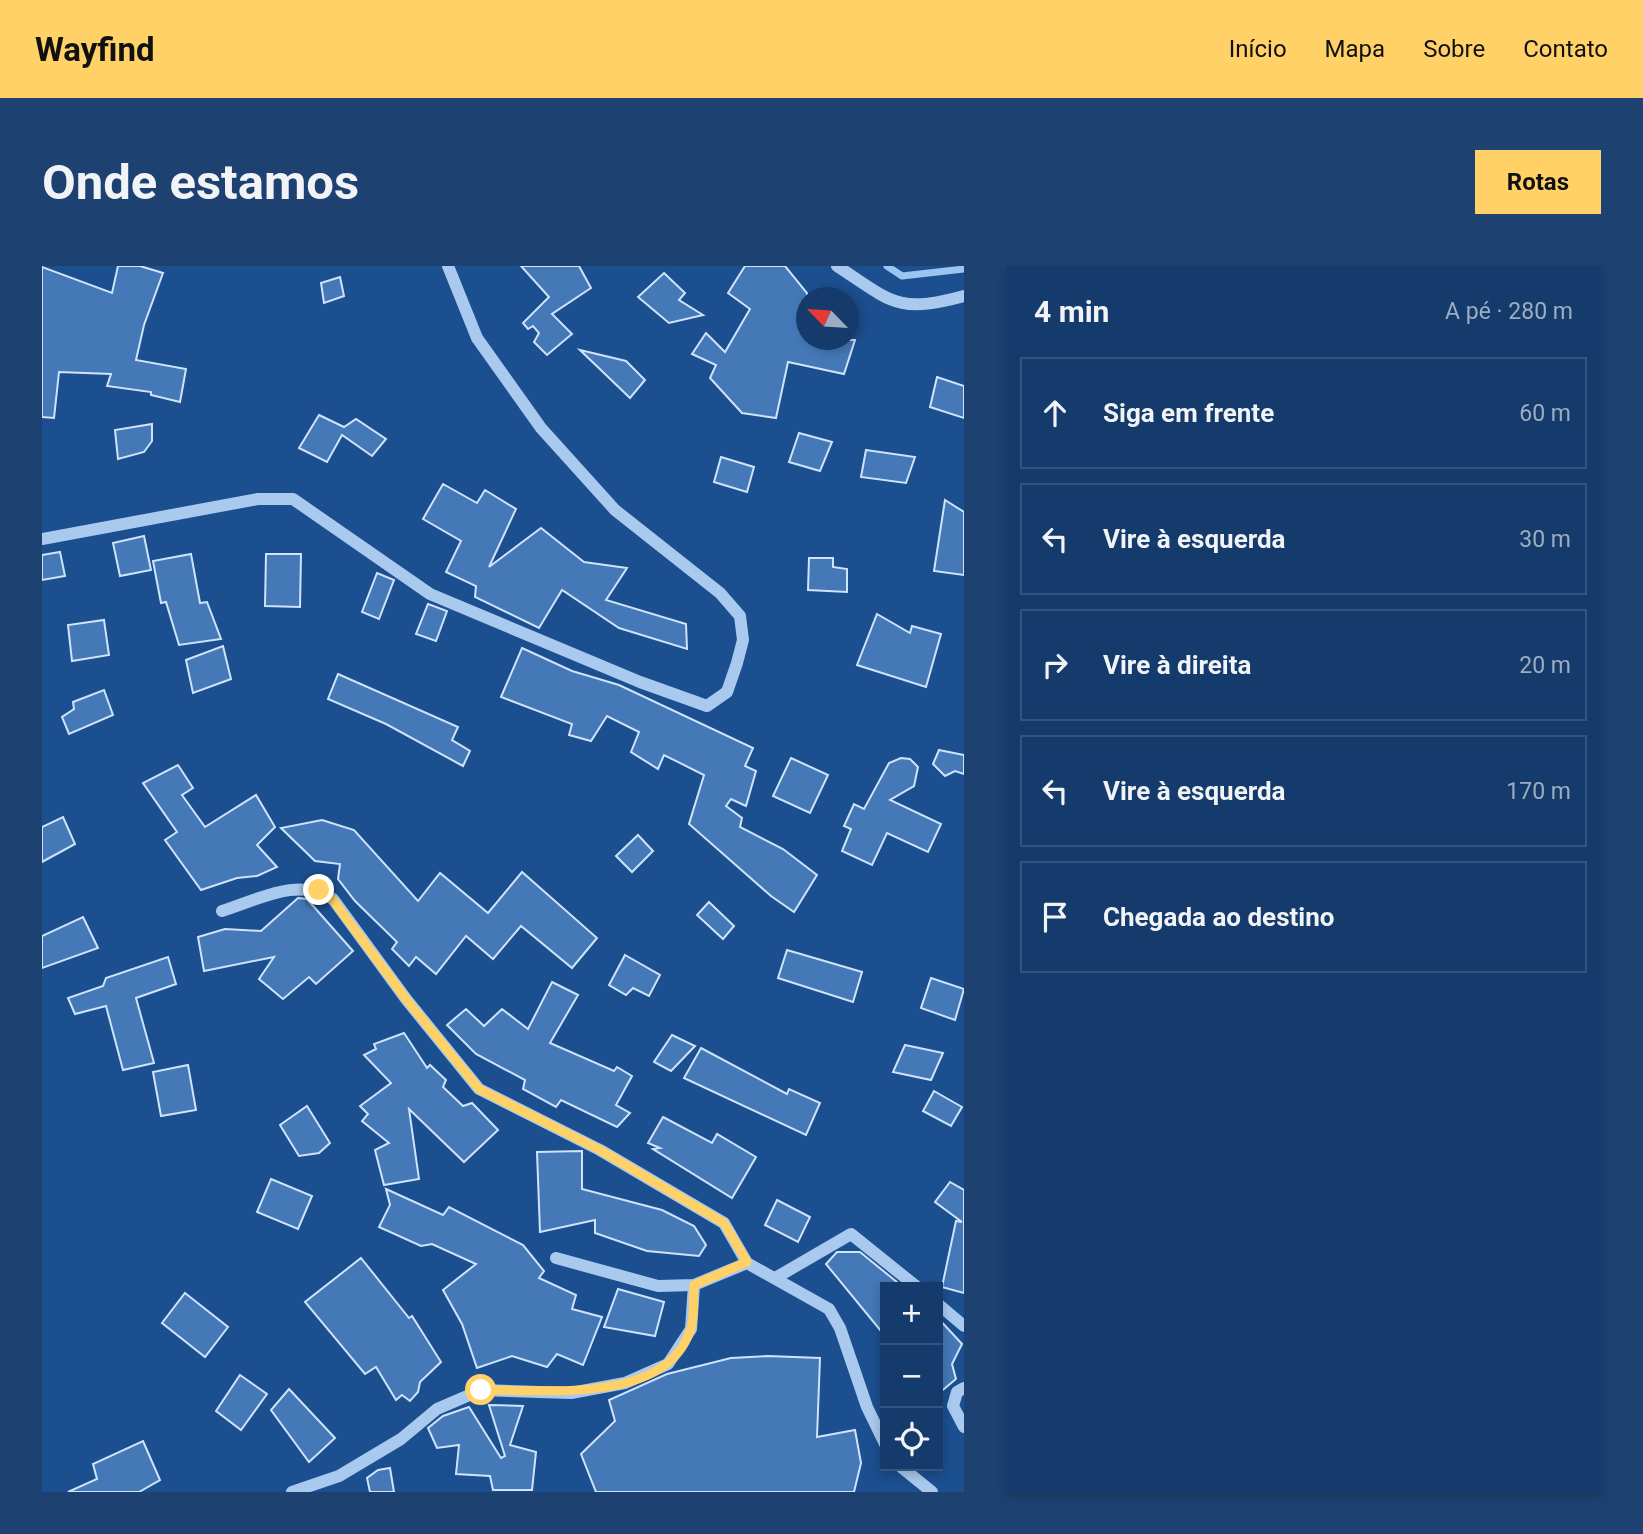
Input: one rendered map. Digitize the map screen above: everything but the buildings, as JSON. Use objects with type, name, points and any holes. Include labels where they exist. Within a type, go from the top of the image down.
[{"type":"street","points":[[42,539],[258,499],[293,499],[430,594],[640,682],[706,706],[727,692],[743,640],[740,615],[720,593],[615,510],[541,428],[477,338],[448,266]]},
{"type":"street","points":[[837,266],[890,301],[923,307],[964,296]]},
{"type":"street","points":[[222,912],[296,887],[319,890],[333,900],[406,999],[479,1089],[600,1150],[724,1223],[747,1262],[829,1309],[840,1328],[867,1407],[880,1434]]},
{"type":"street","points":[[777,1277],[851,1234],[911,1282]]},
{"type":"street","points":[[556,1258],[658,1286],[694,1285],[747,1262]]},
{"type":"street","points":[[292,1492],[339,1476],[401,1439],[438,1409],[481,1390],[571,1393],[625,1383],[668,1364],[691,1329],[694,1285]]},
{"type":"street","points":[[943,1308],[964,1326]]},
{"type":"street","points":[[964,1388],[957,1392],[953,1406],[964,1427]]},
{"type":"street","points":[[906,1471],[932,1492]]},
{"type":"waterway","points":[[887,266],[902,276],[964,269]]},
{"type":"route","points":[[319,890],[333,900],[406,999],[479,1089],[600,1150],[724,1223],[747,1262],[694,1285],[691,1329],[668,1364],[625,1383],[571,1393],[519,1389],[481,1390]]}]
